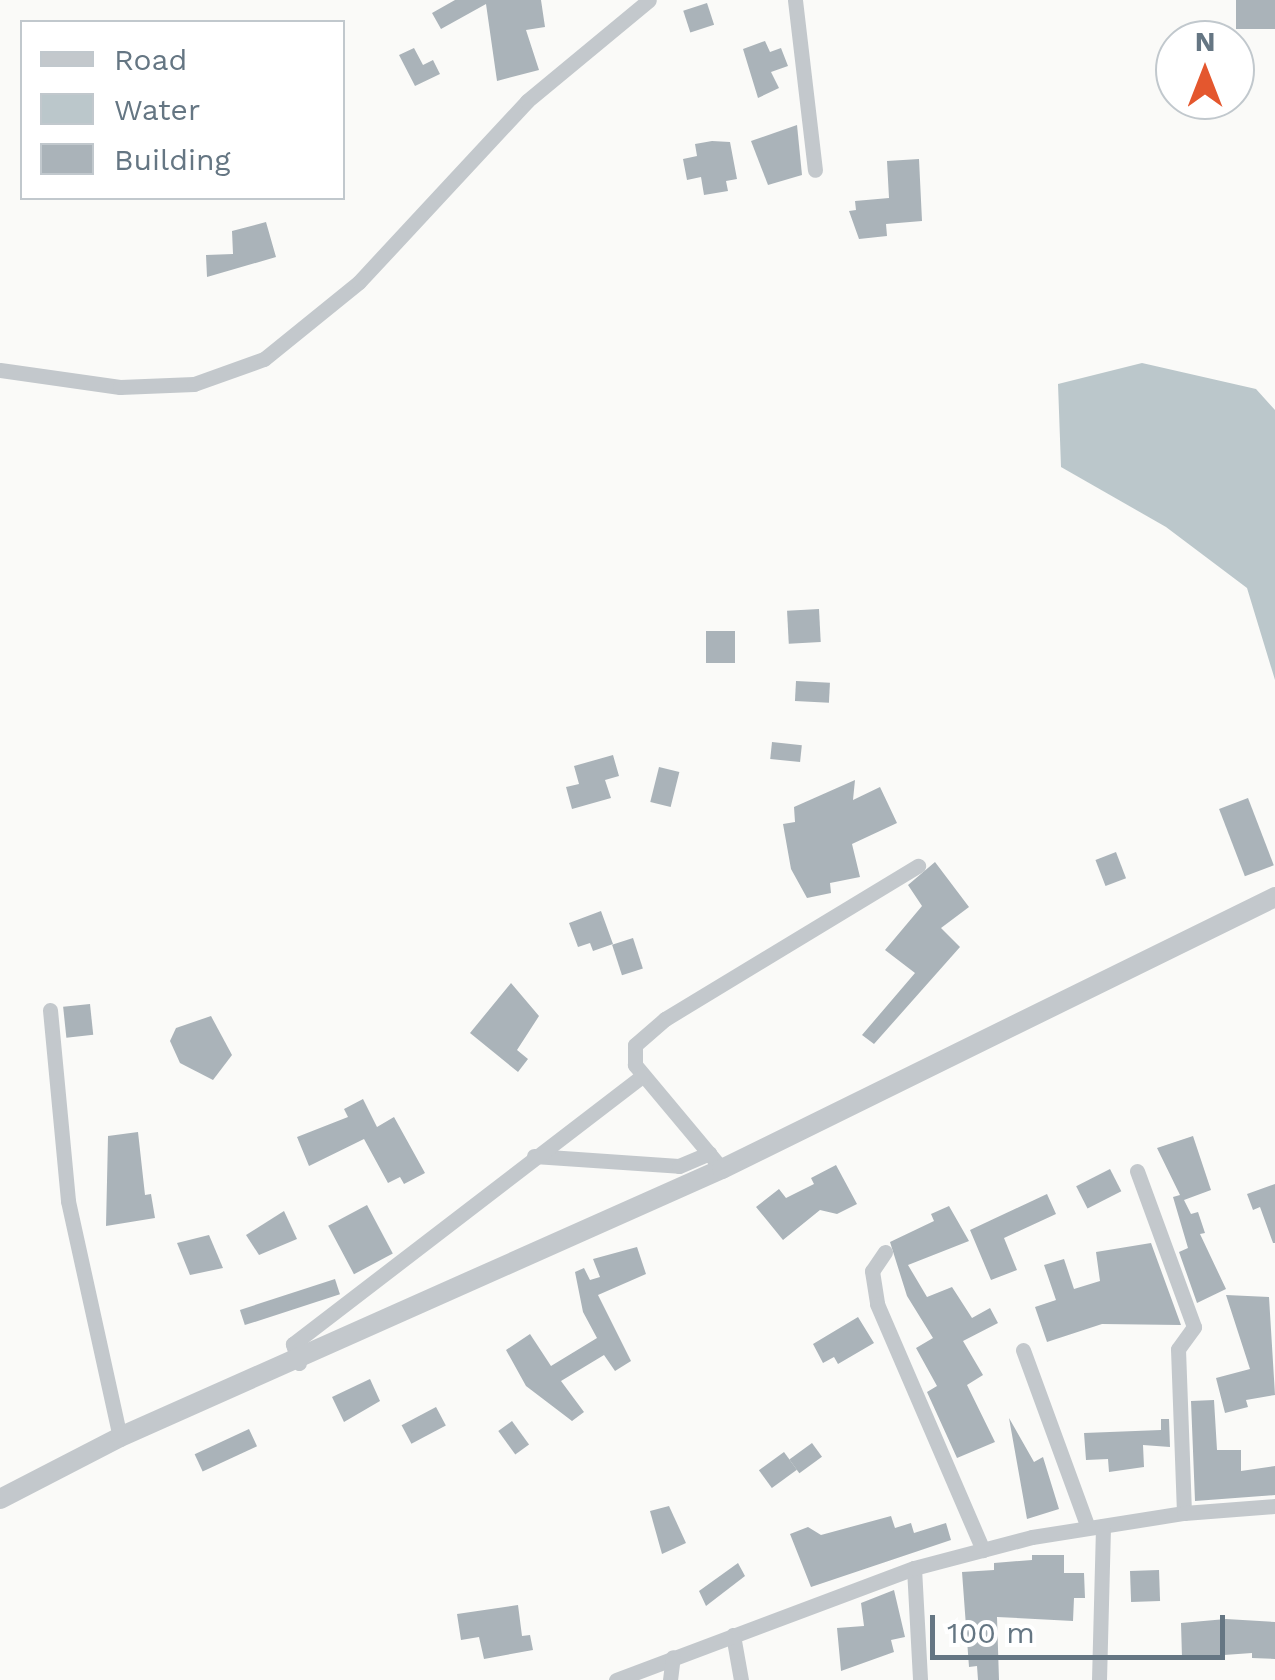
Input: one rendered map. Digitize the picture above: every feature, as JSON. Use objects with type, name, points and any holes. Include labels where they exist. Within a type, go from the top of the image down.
[{"type":"street","points":[[0,370],[120,387],[194,384],[264,359],[359,282],[528,100],[648,0]]},
{"type":"street","points":[[795,0],[815,170]]},
{"type":"street","points":[[716,1161],[642,1076],[634,1046],[666,1020],[918,866]]},
{"type":"street","points":[[0,1499],[120,1438],[298,1363],[1275,897]]},
{"type":"street","points":[[50,1010],[68,1201],[120,1438]]},
{"type":"street","points":[[298,1363],[293,1344],[490,1197],[534,1156],[642,1076]]},
{"type":"street","points":[[534,1156],[680,1166],[716,1161]]},
{"type":"street","points":[[1137,1171],[1194,1327],[1178,1349],[1184,1513]]},
{"type":"street","points":[[884,1252],[872,1270],[877,1304],[983,1550]]},
{"type":"street","points":[[1024,1350],[1096,1527],[1099,1680]]},
{"type":"street","points":[[616,1680],[914,1568],[1096,1527],[1184,1513],[1275,1506]]},
{"type":"street","points":[[914,1568],[920,1680]]},
{"type":"street","points":[[733,1635],[740,1680]]},
{"type":"street","points":[[670,1680],[672,1658]]},
{"type":"water","points":[[1142,363],[1256,389],[1275,410],[1275,680],[1247,588],[1166,527],[1061,467],[1058,384]]},
{"type":"building","points":[[455,0],[541,0],[545,27],[526,30],[539,70],[497,81],[486,4],[441,29],[432,13]]},
{"type":"building","points":[[1236,0],[1275,0],[1275,29],[1255,29],[1255,20],[1236,20]]},
{"type":"building","points":[[707,3],[714,25],[690,33],[683,11]]},
{"type":"building","points":[[765,41],[770,52],[781,48],[788,66],[771,72],[779,88],[758,98],[743,49]]},
{"type":"building","points":[[414,48],[423,65],[433,60],[440,74],[415,86],[399,55]]},
{"type":"building","points":[[797,125],[802,175],[768,185],[751,141]]},
{"type":"building","points":[[730,142],[737,179],[726,181],[728,191],[704,195],[701,177],[687,180],[683,159],[697,156],[695,144]]},
{"type":"building","points":[[919,159],[922,221],[886,224],[887,236],[859,239],[849,211],[856,210],[855,201],[889,198],[887,161]]},
{"type":"building","points":[[266,222],[276,257],[207,277],[206,255],[233,254],[232,231]]},
{"type":"building","points":[[819,609],[821,642],[789,644],[787,611]]},
{"type":"building","points":[[706,631],[735,631],[735,663],[706,663]]},
{"type":"building","points":[[796,681],[830,683],[829,703],[795,701]]},
{"type":"building","points":[[772,742],[802,745],[800,762],[770,759]]},
{"type":"building","points":[[613,755],[619,776],[605,780],[611,798],[572,809],[566,787],[579,784],[574,766]]},
{"type":"building","points":[[659,767],[679,772],[671,807],[650,802]]},
{"type":"building","points":[[855,780],[853,800],[880,787],[897,823],[852,844],[860,877],[830,883],[831,893],[807,898],[791,869],[783,824],[795,822],[794,807]]},
{"type":"building","points":[[1248,798],[1274,865],[1245,876],[1219,809]]},
{"type":"building","points":[[1116,852],[1126,878],[1105,886],[1095,860]]},
{"type":"building","points":[[935,862],[969,907],[941,928],[960,947],[874,1044],[862,1035],[915,973],[885,950],[922,906],[908,885]]},
{"type":"building","points":[[601,911],[613,944],[593,951],[590,943],[578,947],[569,923]]},
{"type":"building","points":[[633,938],[643,968],[622,975],[612,945]]},
{"type":"building","points":[[511,983],[539,1016],[517,1050],[528,1059],[518,1072],[470,1033]]},
{"type":"building","points":[[90,1004],[93,1035],[66,1038],[63,1007]]},
{"type":"building","points":[[211,1016],[232,1055],[213,1080],[180,1063],[170,1041],[176,1028]]},
{"type":"building","points":[[363,1099],[377,1127],[394,1117],[425,1173],[404,1184],[400,1177],[388,1183],[364,1139],[309,1166],[297,1137],[348,1117],[344,1109]]},
{"type":"building","points":[[138,1132],[145,1195],[151,1194],[155,1218],[106,1226],[108,1136]]},
{"type":"building","points":[[1193,1136],[1211,1190],[1184,1200],[1191,1214],[1198,1212],[1205,1233],[1200,1234],[1226,1289],[1197,1303],[1179,1252],[1188,1248],[1173,1197],[1180,1195],[1157,1148]]},
{"type":"building","points":[[836,1165],[857,1204],[837,1214],[820,1210],[783,1240],[756,1207],[779,1189],[786,1198],[814,1184],[811,1178]]},
{"type":"building","points":[[1110,1169],[1121,1191],[1087,1209],[1076,1186]]},
{"type":"building","points":[[1275,1184],[1273,1243],[1260,1207],[1253,1210],[1247,1194]]},
{"type":"building","points":[[1047,1194],[1056,1214],[1004,1238],[1017,1270],[991,1280],[970,1230]]},
{"type":"building","points":[[367,1205],[393,1254],[354,1274],[328,1226]]},
{"type":"building","points":[[949,1206],[969,1241],[908,1265],[927,1297],[952,1287],[972,1318],[990,1308],[998,1323],[963,1341],[983,1375],[967,1385],[995,1442],[957,1458],[927,1392],[937,1386],[916,1348],[933,1338],[907,1296],[890,1242],[934,1221],[931,1214]]},
{"type":"building","points":[[284,1211],[297,1239],[259,1255],[246,1235]]},
{"type":"building","points":[[209,1235],[223,1268],[190,1275],[177,1243]]},
{"type":"building","points":[[1151,1243],[1181,1325],[1102,1324],[1047,1342],[1035,1307],[1056,1300],[1044,1265],[1064,1259],[1074,1289],[1100,1281],[1096,1252]]},
{"type":"building","points":[[637,1247],[646,1274],[598,1295],[631,1361],[615,1371],[604,1355],[561,1381],[584,1412],[572,1421],[526,1386],[506,1350],[530,1334],[551,1366],[597,1338],[583,1312],[575,1272],[584,1268],[590,1280],[600,1277],[593,1259]]},
{"type":"building","points":[[335,1279],[340,1294],[245,1325],[240,1310]]},
{"type":"building","points":[[1226,1295],[1269,1297],[1275,1395],[1246,1400],[1248,1407],[1225,1413],[1216,1378],[1250,1369]]},
{"type":"building","points":[[858,1317],[874,1343],[838,1364],[834,1357],[823,1363],[813,1344]]},
{"type":"building","points":[[370,1379],[380,1401],[344,1422],[332,1397]]},
{"type":"building","points":[[1214,1400],[1217,1450],[1241,1450],[1241,1471],[1275,1466],[1275,1495],[1195,1501],[1191,1401]]},
{"type":"building","points":[[436,1407],[446,1426],[411,1444],[402,1425]]},
{"type":"building","points":[[1009,1418],[1034,1462],[1043,1457],[1059,1509],[1027,1519]]},
{"type":"building","points":[[1161,1419],[1169,1419],[1170,1447],[1143,1445],[1144,1467],[1109,1472],[1108,1459],[1086,1460],[1084,1433],[1161,1430]]},
{"type":"building","points":[[512,1421],[529,1444],[515,1454],[498,1431]]},
{"type":"building","points":[[249,1429],[257,1446],[203,1472],[195,1454]]},
{"type":"building","points":[[812,1443],[822,1457],[799,1473],[789,1459]]},
{"type":"building","points":[[784,1452],[797,1470],[772,1488],[759,1470]]},
{"type":"building","points":[[669,1506],[686,1543],[662,1554],[650,1511]]},
{"type":"building","points":[[891,1516],[895,1528],[911,1523],[914,1533],[946,1523],[951,1540],[811,1587],[790,1534],[808,1527],[821,1535]]},
{"type":"building","points":[[1032,1555],[1064,1555],[1064,1573],[1084,1573],[1085,1598],[1074,1598],[1073,1621],[997,1617],[999,1680],[978,1680],[977,1666],[969,1667],[962,1572],[994,1570],[994,1563],[1032,1560]]},
{"type":"building","points":[[738,1563],[745,1576],[706,1606],[699,1591]]},
{"type":"building","points":[[1159,1570],[1160,1601],[1131,1602],[1130,1571]]},
{"type":"building","points":[[894,1590],[905,1637],[891,1640],[894,1652],[841,1671],[837,1628],[864,1626],[861,1603]]},
{"type":"building","points":[[518,1605],[522,1636],[530,1635],[533,1650],[484,1659],[479,1637],[461,1640],[457,1614]]},
{"type":"building","points":[[1226,1619],[1275,1622],[1275,1659],[1252,1658],[1252,1653],[1182,1658],[1181,1623]]}]
